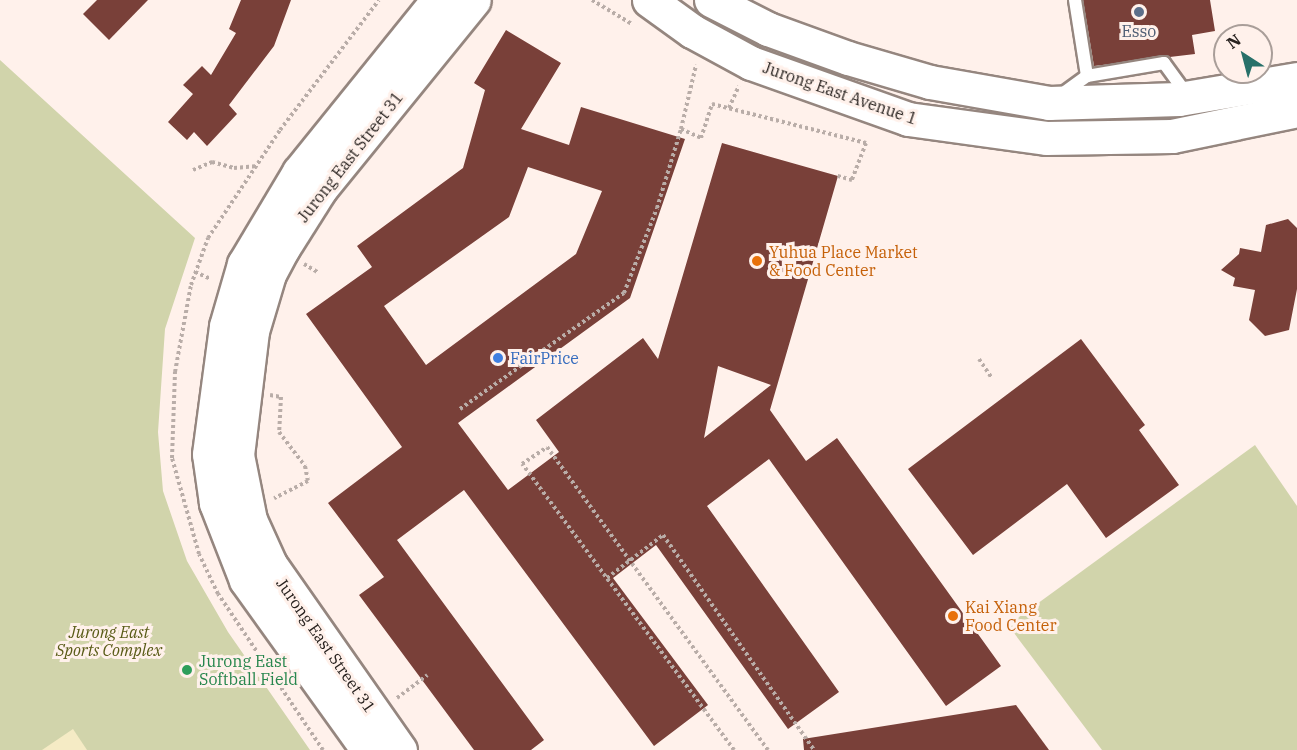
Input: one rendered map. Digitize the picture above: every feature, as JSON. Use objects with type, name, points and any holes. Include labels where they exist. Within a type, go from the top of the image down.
[{"type":"street","name":"Jurong East Street 31","points":[[368,750],[246,580],[216,503],[209,454],[226,326],[244,264],[299,172],[438,0]]},
{"type":"street","name":"Jurong East Street 31","points":[[400,750],[270,564],[250,520],[237,455],[252,331],[269,274],[282,248],[321,188],[474,0]]},
{"type":"street","name":"Jurong East Avenue 1","points":[[649,0],[692,31],[751,63],[908,119],[1046,138],[1172,136],[1297,110]]},
{"type":"street","points":[[711,0],[768,29],[849,58],[930,82],[1049,103],[1190,98],[1297,79]]},
{"type":"lane","points":[[1075,0],[1087,76]]},
{"type":"lane","points":[[1049,103],[1087,76],[1164,63],[1190,98]]},
{"type":"path","points":[[592,0],[603,8]]},
{"type":"path","points":[[460,409],[624,293],[657,208],[681,129],[697,61]]},
{"type":"path","points":[[729,108],[740,85]]},
{"type":"path","points":[[681,129],[700,138],[712,104],[866,143]]},
{"type":"path","points":[[838,176],[852,180],[868,132]]},
{"type":"path","points":[[193,170],[212,162],[234,168],[255,166]]},
{"type":"path","points":[[297,270],[303,257]]},
{"type":"path","points":[[304,264],[319,273]]},
{"type":"path","points":[[979,359],[993,378]]},
{"type":"path","points":[[270,500],[308,481],[305,466],[279,432],[281,397],[270,396],[271,387]]},
{"type":"path","points":[[734,750],[522,464],[547,447],[768,750]]},
{"type":"path","points":[[267,490],[272,508]]},
{"type":"path","points":[[607,578],[663,535],[814,750]]},
{"type":"path","points":[[395,699],[428,675]]},
{"type":"green space","name":"Jurong East Sports Complex","points":[[0,60],[195,238],[165,329],[158,432],[163,491],[187,561],[228,632],[310,750],[0,750]]},
{"type":"green space","points":[[1255,445],[1297,506],[1297,750],[1102,750],[1008,625]]},
{"type":"sand","points":[[73,729],[87,750],[42,750]]},
{"type":"building","points":[[97,0],[148,0],[109,40],[83,14]]},
{"type":"building","points":[[241,0],[291,0],[274,46],[229,105],[237,114],[207,146],[194,132],[187,140],[168,122],[193,94],[183,85],[202,66],[211,75],[236,33],[229,29]]},
{"type":"building","points":[[1083,0],[1210,0],[1213,31],[1192,35],[1195,54],[1094,66]]},
{"type":"building","points":[[506,30],[561,63],[521,129],[569,145],[581,107],[685,139],[630,298],[458,423],[508,490],[559,452],[536,420],[643,338],[658,359],[722,143],[838,176],[770,410],[806,461],[837,438],[1001,666],[946,706],[769,459],[707,506],[839,692],[788,729],[656,545],[613,578],[708,705],[654,746],[464,490],[397,540],[544,740],[531,750],[474,750],[359,595],[384,577],[328,503],[402,447],[306,314],[372,267],[357,246],[463,168],[485,90],[474,83]],"holes":[[[528,167],[602,191],[576,254],[426,365],[384,306],[509,217]],[[718,366],[771,385],[704,438]]]},
{"type":"building","points":[[1288,219],[1297,228],[1297,289],[1289,330],[1265,336],[1249,320],[1255,290],[1233,286],[1235,278],[1221,270],[1239,254],[1240,248],[1261,252],[1266,225]]},
{"type":"building","points":[[1081,339],[1145,425],[1139,430],[1179,485],[1106,538],[1067,484],[973,555],[908,469]]},
{"type":"building","points":[[1016,705],[1049,750],[804,750],[803,739]]},
{"type":"place","name":"Esso","points":[[1139,12]]},
{"type":"place","name":"Yuhua Place Market & Food Center","points":[[757,261]]},
{"type":"place","name":"FairPrice","points":[[498,358]]},
{"type":"place","name":"Kai Xiang Food Center","points":[[953,616]]},
{"type":"place","name":"Jurong East Softball Field","points":[[187,670]]}]
